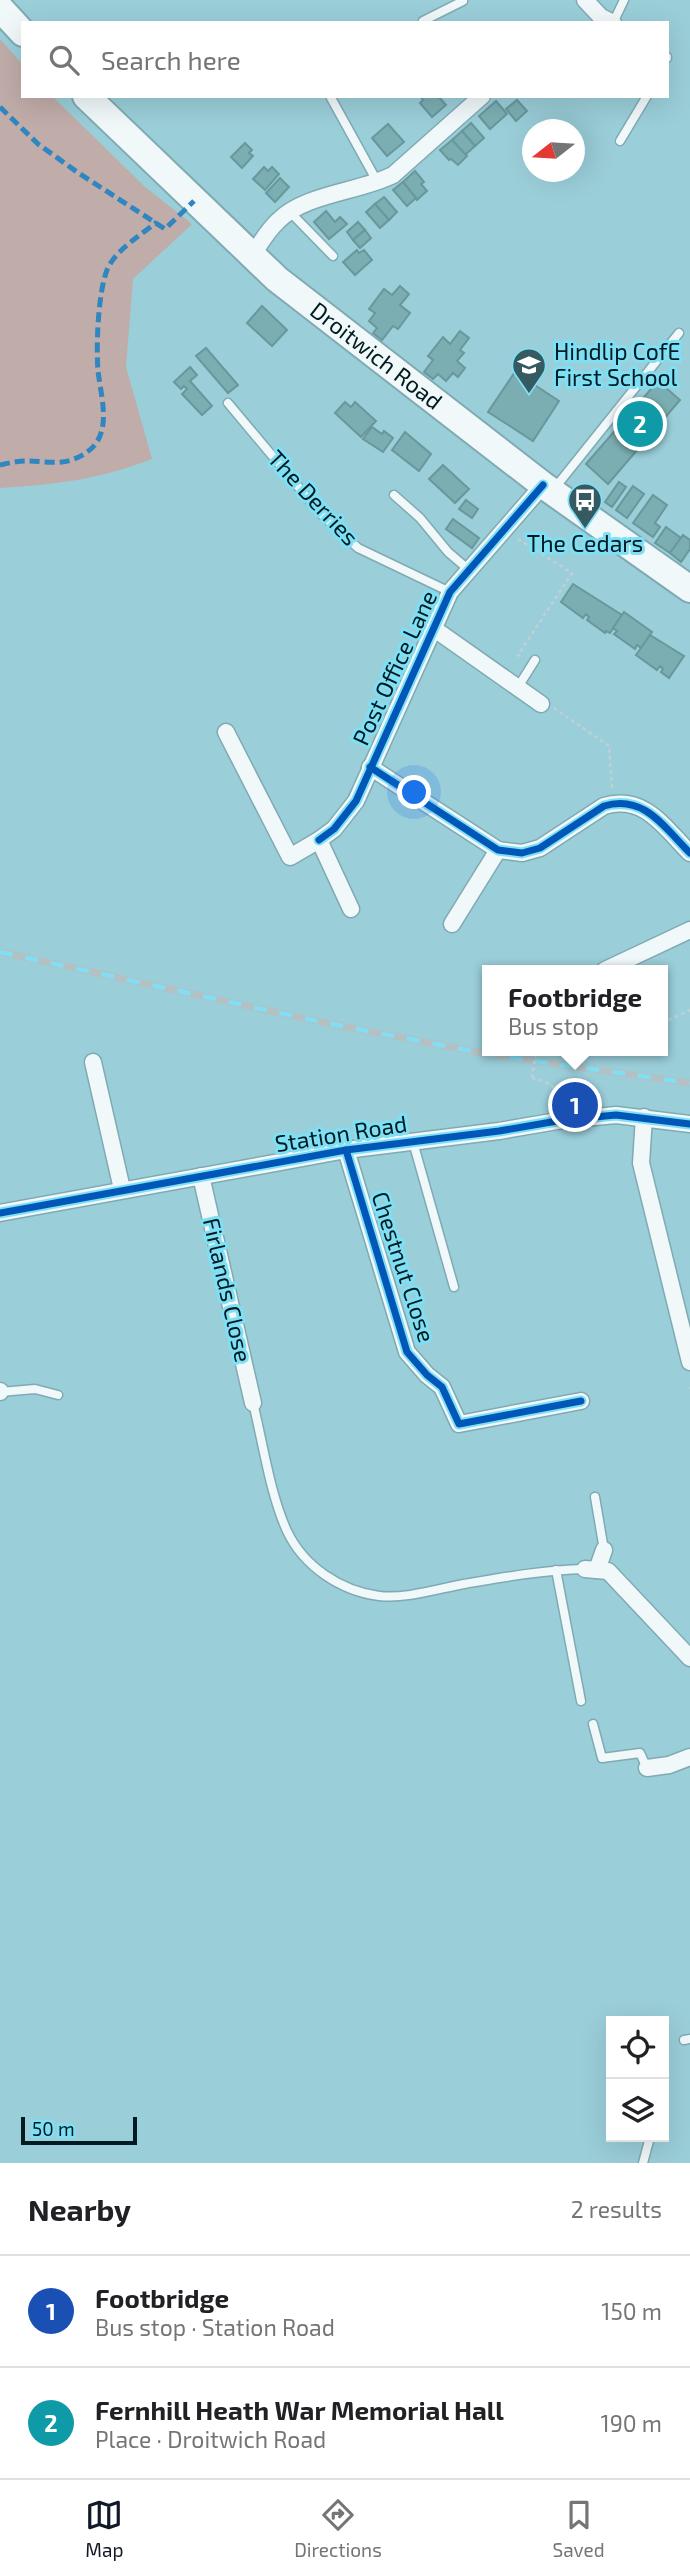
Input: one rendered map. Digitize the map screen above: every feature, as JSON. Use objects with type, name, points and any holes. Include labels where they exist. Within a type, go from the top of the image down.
[{"type":"main road","points":[[0,8],[21,31]]},
{"type":"main road","name":"Droitwich Road","points":[[88,98],[278,279],[548,488],[690,589]]},
{"type":"street","points":[[585,0],[604,21]]},
{"type":"street","points":[[252,256],[268,232],[290,212],[315,201],[378,183],[393,175],[477,98]]},
{"type":"street","name":"Post Office Lane","points":[[226,732],[290,857],[334,829],[356,801],[450,592],[504,530],[548,488]]},
{"type":"street","points":[[433,628],[541,704]]},
{"type":"street","points":[[370,768],[498,850],[522,853],[540,848],[587,816],[613,803],[631,803],[649,811],[690,853]]},
{"type":"street","points":[[319,840],[351,909]]},
{"type":"street","points":[[452,924],[498,850]]},
{"type":"street","points":[[616,965],[690,930]]},
{"type":"street","points":[[93,1062],[122,1189]]},
{"type":"street","name":"Station Road","points":[[0,1213],[346,1150],[564,1121],[616,1115],[690,1124]]},
{"type":"street","points":[[644,1117],[641,1163],[690,1362]]},
{"type":"street","name":"Chestnut Close","points":[[346,1150],[407,1352],[427,1375],[442,1387],[459,1424],[581,1401]]},
{"type":"street","name":"Firlands Close","points":[[201,1176],[253,1403]]},
{"type":"street","points":[[604,1550],[591,1569],[608,1571],[689,1657]]},
{"type":"street","points":[[647,1768],[669,1765],[690,1757]]},
{"type":"lane","points":[[604,21],[624,0]]},
{"type":"lane","points":[[428,21],[463,1]]},
{"type":"lane","points":[[331,98],[378,183]]},
{"type":"lane","points":[[620,141],[646,98]]},
{"type":"lane","points":[[290,212],[333,256]]},
{"type":"lane","points":[[548,488],[679,332]]},
{"type":"lane","name":"The Derries","points":[[228,403],[321,514],[358,548],[450,592]]},
{"type":"lane","points":[[394,495],[420,518],[448,552],[469,570]]},
{"type":"lane","points":[[518,687],[534,662]]},
{"type":"lane","points":[[413,1142],[454,1287]]},
{"type":"lane","points":[[0,1392],[26,1389],[58,1395]]},
{"type":"lane","points":[[253,1403],[287,1531],[303,1557],[327,1577],[354,1590],[381,1596],[409,1594],[539,1571],[591,1569]]},
{"type":"lane","points":[[595,1497],[604,1550]]},
{"type":"lane","points":[[556,1570],[581,1701]]},
{"type":"lane","points":[[593,1724],[602,1758],[640,1753],[647,1768]]},
{"type":"lane","points":[[643,2163],[649,2142]]},
{"type":"path","points":[[504,530],[572,573],[518,655],[534,662]]},
{"type":"path","points":[[541,704],[553,707],[609,746],[613,803]]},
{"type":"path","points":[[668,1021],[690,1010]]},
{"type":"path","points":[[535,1056],[531,1078],[551,1083],[558,1092],[564,1121]]},
{"type":"shaded area","points":[[0,39],[21,63],[21,98],[54,98],[145,187],[192,224],[133,279],[126,367],[152,459],[77,480],[0,488]]},
{"type":"building","points":[[422,98],[440,98],[446,105],[432,117],[420,103]]},
{"type":"building","points":[[517,100],[527,111],[516,121],[506,109]]},
{"type":"building","points":[[496,101],[507,114],[490,129],[479,116]]},
{"type":"building","points":[[471,123],[484,138],[475,146],[462,131]]},
{"type":"building","points":[[388,124],[404,142],[387,156],[372,138]]},
{"type":"building","points":[[462,131],[475,146],[465,155],[452,140]]},
{"type":"building","points":[[452,140],[467,156],[458,165],[440,150]]},
{"type":"building","points":[[245,143],[252,150],[249,153],[253,156],[242,168],[231,157]]},
{"type":"building","points":[[264,167],[268,171],[272,167],[279,174],[265,190],[253,179]]},
{"type":"building","points":[[415,171],[427,191],[417,200],[403,182]]},
{"type":"building","points":[[280,178],[289,187],[275,202],[266,193]]},
{"type":"building","points":[[403,182],[416,198],[407,206],[393,190]]},
{"type":"building","points":[[384,197],[397,212],[389,220],[375,204]]},
{"type":"building","points":[[375,204],[389,220],[380,228],[366,212]]},
{"type":"building","points":[[326,211],[335,222],[340,217],[347,224],[329,239],[314,222]]},
{"type":"building","points":[[358,222],[365,230],[353,240],[347,232]]},
{"type":"building","points":[[365,230],[371,238],[360,248],[353,240]]},
{"type":"building","points":[[357,250],[359,253],[364,250],[372,260],[355,275],[343,262]]},
{"type":"building","points":[[400,286],[409,294],[400,305],[410,313],[398,329],[393,326],[382,340],[373,333],[377,328],[369,321],[375,313],[369,309],[384,289],[392,295]]},
{"type":"building","points":[[262,306],[287,330],[272,346],[247,323]]},
{"type":"building","points":[[460,331],[469,338],[460,350],[464,353],[457,361],[465,368],[458,377],[453,373],[446,381],[438,374],[433,379],[424,372],[433,360],[428,356],[443,337],[450,344]]},
{"type":"building","points":[[206,348],[238,385],[228,393],[196,356]]},
{"type":"building","points":[[190,367],[197,375],[190,381],[212,406],[202,415],[182,394],[187,389],[184,386],[181,389],[174,382]]},
{"type":"building","points":[[515,372],[559,401],[533,441],[488,412]]},
{"type":"building","points":[[658,381],[680,400],[608,484],[586,464]]},
{"type":"building","points":[[345,402],[351,407],[355,402],[376,421],[361,437],[335,413]]},
{"type":"building","points":[[372,427],[393,438],[383,452],[363,439]]},
{"type":"building","points":[[405,432],[431,454],[419,471],[392,450]]},
{"type":"building","points":[[443,465],[469,489],[455,503],[429,479]]},
{"type":"building","points":[[619,482],[626,487],[612,507],[605,502]]},
{"type":"building","points":[[633,486],[644,494],[627,518],[616,510]]},
{"type":"building","points":[[653,495],[667,505],[655,523],[660,527],[653,537],[633,523]]},
{"type":"building","points":[[466,500],[478,509],[472,518],[459,509]]},
{"type":"building","points":[[453,519],[479,538],[472,548],[446,529]]},
{"type":"building","points":[[666,527],[681,538],[670,553],[655,543]]},
{"type":"building","points":[[683,535],[690,540],[690,549],[681,562],[670,553]]},
{"type":"building","points":[[573,584],[622,615],[610,633],[605,633],[587,620],[589,617],[586,614],[583,618],[561,602]]},
{"type":"building","points":[[624,612],[652,632],[641,648],[637,645],[635,649],[614,634],[617,631],[613,628]]},
{"type":"building","points":[[650,635],[684,656],[669,678],[661,672],[663,669],[660,666],[657,670],[636,655]]},
{"type":"railway","points":[[0,952],[326,1023],[482,1053]]},
{"type":"railway","points":[[501,1056],[690,1083]]},
{"type":"marked path","points":[[0,107],[38,144],[165,229],[194,201]]},
{"type":"marked path","points":[[0,465],[23,461],[69,461],[87,452],[96,443],[103,421],[97,348],[104,280],[116,256],[157,222]]},
{"type":"cycle path","points":[[319,840],[334,829],[356,801],[450,592],[543,485]]},
{"type":"cycle path","points":[[370,767],[498,850],[522,853],[540,848],[604,806],[618,804],[631,805],[652,815],[690,853]]},
{"type":"cycle path","points":[[0,1213],[346,1150],[499,1131],[563,1120],[616,1115],[690,1124]]},
{"type":"cycle path","points":[[346,1150],[407,1352],[427,1375],[442,1387],[459,1424],[581,1401]]},
{"type":"place","name":"Hindlip CofE First School","points":[[529,395]]},
{"type":"place","name":"Fernhill Heath War Memorial Hall","points":[[640,424]]},
{"type":"place","name":"The Cedars","points":[[585,530]]},
{"type":"place","name":"Footbridge","points":[[575,1105]]}]
